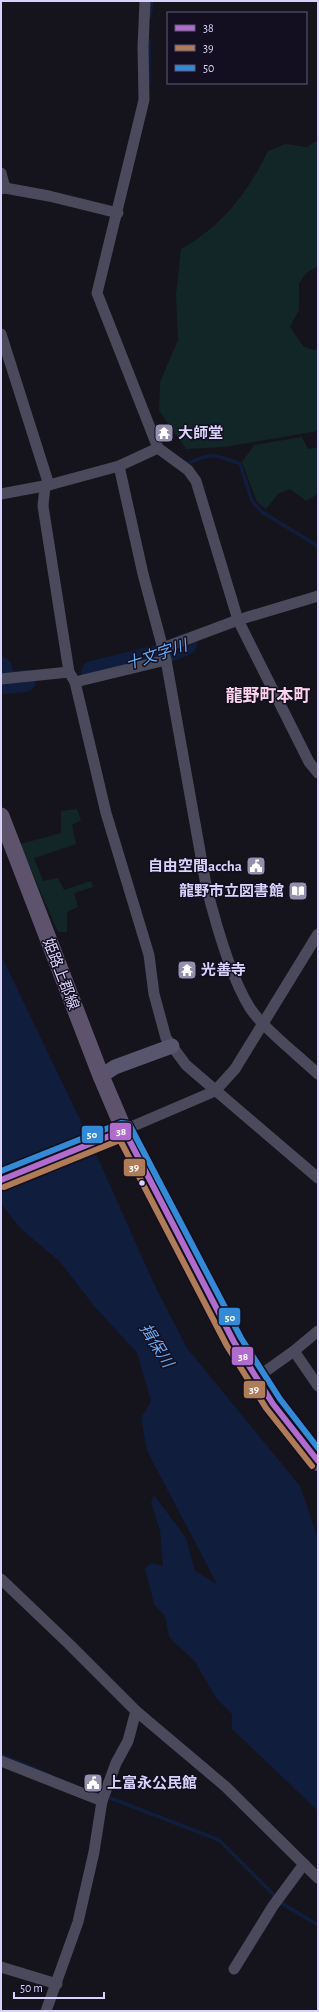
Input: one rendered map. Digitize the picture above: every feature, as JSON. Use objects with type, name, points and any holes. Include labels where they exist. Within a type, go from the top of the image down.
[{"type":"highway","points":[[1,1180],[124,1130],[234,1342],[256,1378],[298,1437],[318,1461]]},
{"type":"main road","name":"姫路上郡線","points":[[1,816],[100,1076],[124,1130]]},
{"type":"street","points":[[145,1],[143,48],[144,100],[118,213],[97,293],[158,448],[188,470],[196,481],[238,620],[314,760],[318,773]]},
{"type":"street","points":[[1,173],[3,188],[50,196],[118,213]]},
{"type":"street","points":[[1,334],[47,485],[43,506],[70,672],[76,682],[106,813],[149,955],[154,994],[166,1038],[186,1065],[215,1091],[276,1140],[318,1178]]},
{"type":"street","points":[[1,494],[47,485],[118,466],[158,448]]},
{"type":"street","points":[[118,466],[143,574],[166,660],[206,885],[214,915],[236,976],[250,1008],[264,1024],[318,1074]]},
{"type":"street","points":[[163,648],[238,620],[318,596]]},
{"type":"street","points":[[76,682],[166,660]]},
{"type":"street","points":[[5,678],[70,672]]},
{"type":"street","points":[[124,1130],[215,1091],[235,1069],[316,942]]},
{"type":"street","points":[[100,1076],[115,1067],[172,1046]]},
{"type":"street","points":[[256,1378],[294,1351],[318,1331]]},
{"type":"street","points":[[294,1351],[318,1386]]},
{"type":"street","points":[[1,1579],[136,1711],[226,1787],[318,1878]]},
{"type":"street","points":[[46,2011],[57,1984],[78,1922],[94,1852],[102,1801],[116,1763],[128,1741],[136,1711]]},
{"type":"street","points":[[1,1761],[102,1801]]},
{"type":"street","points":[[234,1969],[281,1895],[304,1864]]},
{"type":"street","points":[[1,1967],[57,1984]]},
{"type":"green space","points":[[318,140],[318,266],[306,273],[299,284],[299,310],[290,327],[304,347],[314,350],[318,349],[318,431],[224,447],[186,449],[159,411],[160,382],[178,340],[176,294],[181,249],[209,230],[232,208],[260,167],[268,151],[285,144],[307,147]]},
{"type":"green space","points":[[302,437],[308,449],[318,447],[318,494],[306,501],[290,489],[278,494],[266,509],[257,502],[242,462],[254,445]]},
{"type":"green space","points":[[77,809],[81,820],[72,825],[76,844],[34,858],[43,881],[58,878],[64,890],[91,881],[93,887],[74,893],[78,907],[67,912],[67,932],[58,932],[20,844],[61,833],[61,811]]},
{"type":"water","name":"揖保川","points":[[1,955],[88,1136],[155,1286],[187,1348],[300,1486],[318,1538],[318,1811],[232,1729],[232,1714],[216,1698],[195,1662],[169,1637],[165,1617],[154,1604],[145,1569],[151,1563],[163,1566],[160,1531],[151,1502],[154,1495],[186,1538],[195,1571],[217,1584],[147,1451],[141,1418],[151,1401],[137,1353],[94,1306],[60,1262],[20,1228],[1,1204]]},
{"type":"waterway","points":[[150,16],[152,1]]},
{"type":"waterway","points":[[149,40],[149,84]]},
{"type":"waterway","points":[[184,462],[187,464],[208,456],[219,456],[240,464],[252,501],[262,512],[318,546]]},
{"type":"waterway","name":"十文字川","points":[[92,672],[160,655],[186,644]]},
{"type":"waterway","name":"十文字川","points":[[1,668],[5,683],[25,681]]},
{"type":"waterway","points":[[1,1755],[50,1775]]},
{"type":"waterway","points":[[87,1789],[219,1840],[283,1904],[318,1925]]},
{"type":"transit line","name":"50","points":[[1,1171],[121,1123],[129,1124],[241,1338],[280,1399],[318,1448]]},
{"type":"transit line","name":"38","points":[[1,1180],[124,1130],[234,1342],[273,1404],[318,1461]]},
{"type":"transit line","name":"39","points":[[4,1187],[120,1140],[227,1346],[266,1408],[312,1466]]},
{"type":"place","name":"大師堂","points":[[164,433]]},
{"type":"place","name":"自由空間accha","points":[[256,866]]},
{"type":"place","name":"龍野市立図書館","points":[[298,891]]},
{"type":"place","name":"光善寺","points":[[187,970]]},
{"type":"place","name":"上富永公民館","points":[[93,1783]]},
{"type":"district","name":"龍野町本町","points":[[268,695]]}]
